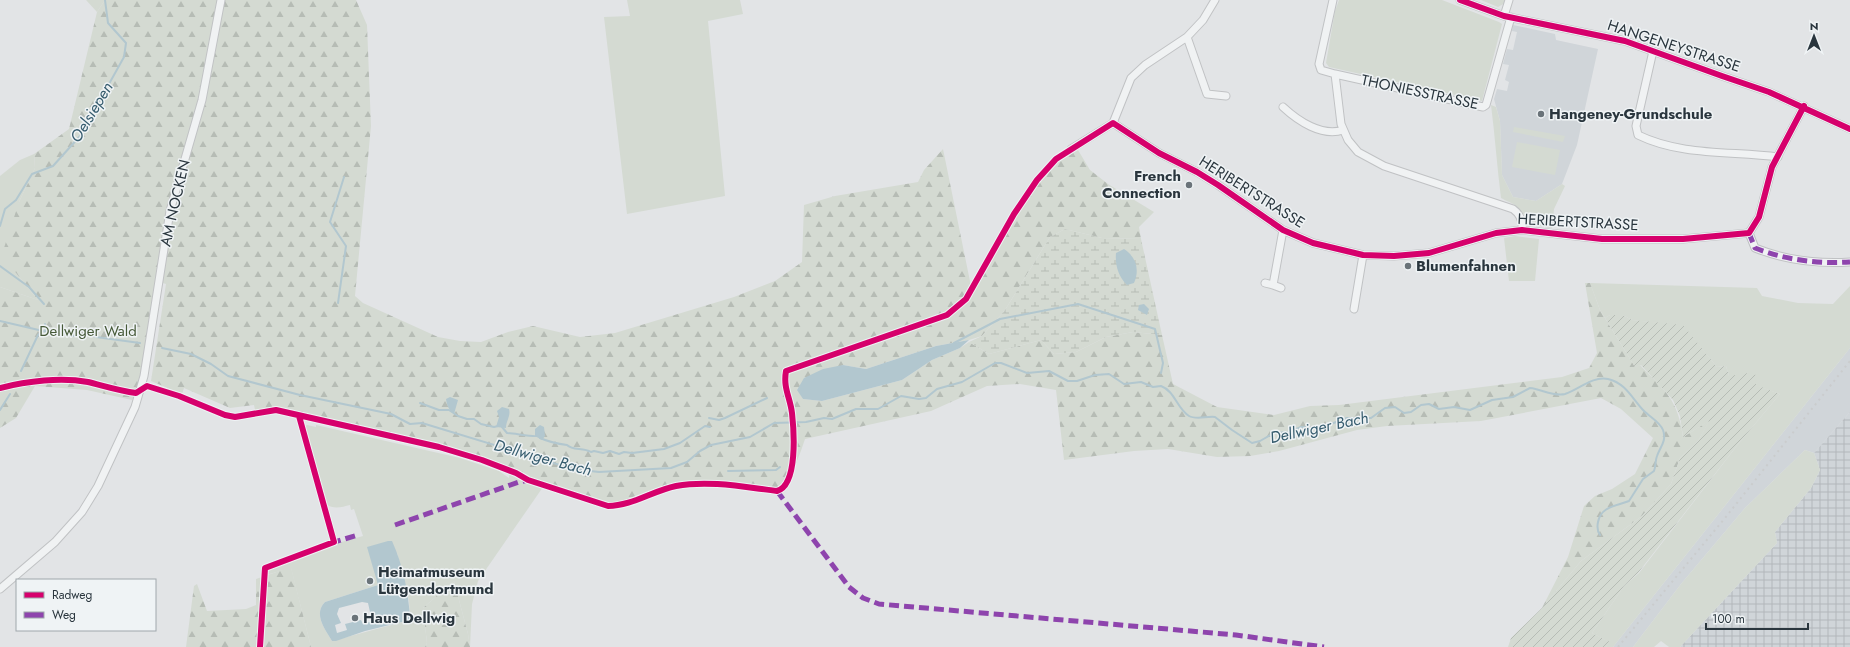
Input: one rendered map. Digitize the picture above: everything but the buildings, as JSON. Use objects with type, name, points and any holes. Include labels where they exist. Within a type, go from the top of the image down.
[{"type":"street","name":"AM NOCKEN","points":[[0,589],[55,542],[82,512],[98,486],[135,406],[144,379],[170,211],[202,100],[221,0]]},
{"type":"street","points":[[1071,149],[1113,123],[1126,90],[1134,75],[1187,37],[1203,20],[1215,0]]},
{"type":"street","points":[[1333,0],[1320,64],[1321,70],[1335,74],[1342,130],[1348,140],[1358,152],[1384,166],[1513,209],[1522,224],[1522,230]]},
{"type":"street","name":"HANGENEYSTRASSE","points":[[1460,0],[1508,16],[1601,35],[1653,51],[1769,92],[1804,106],[1850,129]]},
{"type":"street","points":[[1508,16],[1509,0]]},
{"type":"street","name":"THONIESSTRASSE","points":[[1335,74],[1483,107],[1486,105],[1508,16]]},
{"type":"street","points":[[1187,37],[1207,94],[1226,96]]},
{"type":"street","points":[[1653,51],[1636,126],[1638,135],[1659,143],[1701,151],[1778,158]]},
{"type":"street","points":[[1804,106],[1772,167],[1759,217],[1749,233],[1755,248],[1780,256],[1802,261],[1850,262]]},
{"type":"street","points":[[1283,107],[1296,120],[1310,126],[1331,132],[1342,130]]},
{"type":"street","name":"HERIBERTSTRASSE","points":[[1113,123],[1159,153],[1197,172],[1218,185],[1283,230],[1313,243],[1363,255],[1394,256],[1429,253],[1496,233],[1522,230],[1602,239],[1688,239],[1749,233]]},
{"type":"street","name":"HERIBERTSTRASSE","points":[[1273,285],[1283,230]]},
{"type":"street","points":[[1354,309],[1363,255]]},
{"type":"street","points":[[1265,283],[1281,288]]},
{"type":"shaded area","name":"Hangeney-Grundschule","points":[[1513,25],[1555,34],[1556,40],[1598,49],[1577,145],[1562,184],[1536,201],[1513,197],[1502,175],[1500,121],[1494,99],[1497,89],[1507,91],[1509,82],[1505,80],[1509,65],[1503,64],[1507,49],[1513,50],[1517,32],[1512,31]]},
{"type":"shaded area","points":[[1850,348],[1850,412],[1814,453],[1805,450],[1745,508],[1681,584],[1633,647],[1613,647]]},
{"type":"shaded area","points":[[1850,412],[1850,647],[1680,647],[1777,543],[1775,532],[1811,488],[1820,470],[1814,453]]},
{"type":"green space","points":[[86,0],[105,0],[97,12]]},
{"type":"green space","name":"Dellwiger Wald","points":[[105,0],[356,0],[367,25],[371,126],[355,296],[363,303],[438,337],[460,341],[481,342],[508,332],[533,326],[580,337],[615,333],[734,297],[775,281],[802,262],[804,205],[835,196],[918,182],[924,170],[943,149],[972,291],[1035,185],[1059,161],[1078,150],[1090,170],[1108,184],[1154,212],[1139,227],[1141,239],[1102,238],[1065,229],[1050,237],[1005,310],[982,336],[936,346],[866,369],[843,365],[797,389],[803,399],[822,401],[902,380],[932,360],[960,348],[969,342],[989,354],[1041,340],[1054,354],[1076,352],[1106,337],[1133,332],[1162,335],[1173,384],[1217,407],[1274,415],[1310,406],[1339,405],[1562,377],[1589,368],[1597,353],[1585,283],[1590,283],[1600,310],[1635,367],[1640,365],[1663,389],[1674,404],[1681,424],[1683,437],[1710,420],[1698,441],[1680,458],[1671,484],[1642,516],[1581,561],[1542,608],[1568,557],[1584,506],[1595,496],[1612,489],[1635,474],[1653,438],[1621,409],[1601,398],[1481,421],[1387,426],[1357,430],[1279,451],[1250,456],[1217,457],[1168,449],[1134,451],[1064,460],[1056,390],[1020,384],[987,386],[931,411],[805,439],[798,460],[790,476],[786,483],[777,491],[714,484],[688,484],[667,488],[625,504],[608,506],[543,487],[510,471],[460,453],[299,416],[289,411],[272,409],[255,410],[254,405],[230,408],[184,388],[182,394],[151,381],[166,284],[156,281],[138,389],[132,400],[87,390],[35,386],[16,418],[0,428],[0,287],[38,300],[16,273],[3,251],[19,202],[35,168],[34,154],[69,129],[97,12]]},
{"type":"green space","points":[[627,0],[740,0],[743,14],[708,21],[725,196],[627,214],[604,17],[630,16]]},
{"type":"green space","points":[[1339,0],[1442,0],[1502,24],[1482,101],[1329,67],[1326,63],[1335,11]]},
{"type":"green space","points":[[1481,0],[1506,0],[1505,3],[1498,7]]},
{"type":"green space","points":[[1491,105],[1496,107],[1500,121],[1502,175],[1513,197],[1536,201],[1562,184],[1565,186],[1554,209],[1552,228],[1535,224],[1529,220],[1516,206],[1501,198]]},
{"type":"green space","points":[[1514,127],[1565,136],[1563,142],[1513,132]]},
{"type":"green space","points":[[1517,142],[1560,150],[1555,175],[1512,167]]},
{"type":"green space","points":[[34,154],[35,168],[19,202],[16,273],[38,300],[0,287],[0,176],[20,160]]},
{"type":"green space","points":[[1065,229],[1102,238],[1141,239],[1162,335],[1133,332],[1106,337],[1076,352],[1054,354],[1041,340],[989,354],[969,342],[982,336],[1005,310],[1050,237]]},
{"type":"green space","points":[[1515,236],[1539,239],[1535,281],[1509,281],[1504,238]]},
{"type":"green space","points":[[1590,283],[1757,288],[1762,296],[1798,303],[1833,304],[1850,286],[1850,348],[1613,647],[1606,647],[1609,642],[1592,633],[1624,586],[1639,573],[1739,443],[1780,394],[1729,376],[1726,366],[1717,367],[1683,326],[1632,320],[1623,315],[1610,315],[1605,318],[1600,310]]},
{"type":"green space","points":[[1610,315],[1623,315],[1632,320],[1683,325],[1717,367],[1726,366],[1729,376],[1755,372],[1756,385],[1780,394],[1739,443],[1638,573],[1624,586],[1592,633],[1610,642],[1606,647],[1508,647],[1511,638],[1542,608],[1581,561],[1642,516],[1671,484],[1680,458],[1698,441],[1709,421],[1683,437],[1680,416],[1673,400],[1641,365],[1635,367],[1605,318]]},
{"type":"green space","points":[[316,425],[460,458],[499,471],[509,478],[510,471],[543,487],[478,581],[472,604],[470,647],[454,581],[423,608],[427,643],[425,647],[311,647],[291,568],[266,575],[268,564],[324,544],[334,544],[363,536],[354,509],[351,510],[350,505],[335,507],[326,504],[305,434],[305,426],[316,427]],"holes":[[[397,553],[409,601],[410,620],[332,641],[321,622],[320,611],[325,602],[378,585]]]},
{"type":"green space","points":[[1805,450],[1814,453],[1820,470],[1811,488],[1775,532],[1777,543],[1680,647],[1669,647],[1661,641],[1654,647],[1633,647],[1681,584],[1745,508]]},
{"type":"green space","points":[[291,567],[311,647],[186,647],[194,586],[197,584],[207,611],[246,609],[256,605],[256,579]]},
{"type":"green space","points":[[454,581],[470,647],[425,647],[427,643],[423,608]]},
{"type":"water","points":[[1124,249],[1134,260],[1137,268],[1134,283],[1127,285],[1119,274],[1116,262],[1116,253]]},
{"type":"water","points":[[1144,304],[1149,309],[1147,315],[1138,310],[1139,305]]},
{"type":"water","points":[[969,340],[960,348],[932,360],[902,380],[822,401],[803,399],[797,390],[804,378],[823,369],[843,365],[866,369],[936,346]]},
{"type":"water","points":[[450,397],[458,400],[454,414],[446,401],[446,399]]},
{"type":"water","points":[[502,407],[509,409],[506,428],[496,427],[499,417],[497,411]]},
{"type":"water","points":[[540,425],[544,427],[545,436],[542,440],[535,436],[535,429]]},
{"type":"water","points":[[392,541],[405,580],[410,620],[332,641],[321,622],[320,611],[325,602],[378,585],[367,547]],"holes":[[[362,602],[368,603],[372,621],[363,624],[361,620],[345,624],[347,630],[337,633],[335,625],[341,623],[337,614],[339,608]]]},
{"type":"waterway","name":"Oelsiepen","points":[[0,226],[5,209],[16,200],[32,174],[53,166],[80,136],[124,57],[126,43],[108,23],[105,0]]},
{"type":"waterway","points":[[338,303],[346,246],[330,222],[344,177]]},
{"type":"waterway","name":"Oelsiepen","points":[[0,266],[29,287],[44,304]]},
{"type":"waterway","points":[[954,343],[1000,319],[1078,304],[1155,329],[1163,363],[1161,373]]},
{"type":"waterway","name":"Dellwiger Bach","points":[[0,321],[43,331],[75,336],[89,334],[96,337],[140,343]]},
{"type":"waterway","name":"Dellwiger Bach","points":[[45,324],[46,331]]},
{"type":"waterway","points":[[21,371],[38,335],[43,331]]},
{"type":"waterway","name":"Dellwiger Bach","points":[[162,348],[191,354],[211,364],[228,376],[300,395],[391,414],[410,424],[422,423],[573,469],[599,472],[671,468],[687,462],[700,451],[711,445],[750,437],[774,423],[806,422],[824,418],[832,419],[856,409],[878,409],[901,396],[919,399],[926,398],[937,389],[962,382],[995,363],[1001,363],[1027,373],[1049,371],[1068,381],[1077,381],[1095,375],[1109,374],[1124,384],[1141,382],[1153,387],[1161,386],[1170,392],[1185,413],[1189,416],[1195,418],[1215,417],[1252,443],[1260,441],[1274,433],[1289,432],[1301,427],[1320,428],[1347,418],[1371,418],[1385,408],[1395,407],[1404,413],[1411,412],[1421,405],[1429,404],[1439,409],[1454,407],[1470,410],[1492,400],[1513,397],[1530,388],[1561,395],[1591,381],[1597,379],[1608,379],[1620,384],[1629,392],[1644,411],[1660,424],[1664,437],[1663,444],[1656,458],[1654,471],[1643,479],[1629,501],[1610,507],[1602,513],[1597,527],[1600,535]]},
{"type":"waterway","points":[[0,410],[10,394]]},
{"type":"waterway","points":[[709,418],[719,420],[725,418],[767,398]]},
{"type":"waterway","points":[[420,403],[439,410],[449,410],[458,416],[467,419],[474,419],[481,424],[494,427],[498,426]]},
{"type":"waterway","points":[[540,438],[591,452],[594,451],[603,453],[610,451],[619,454],[624,452],[632,453],[664,449],[680,443],[705,426],[710,427]]},
{"type":"waterway","points":[[502,427],[507,433],[537,436]]},
{"type":"waterway","name":"Dellwiger Bach","points":[[728,471],[776,470],[780,467]]},
{"type":"railway","points":[[1618,647],[1725,518],[1850,361]]},
{"type":"marked path","points":[[1749,233],[1755,248],[1778,256],[1814,262],[1850,262]]},
{"type":"marked path","points":[[395,525],[528,480]]},
{"type":"marked path","points":[[777,491],[849,587],[863,598],[879,604],[1236,635],[1324,647]]},
{"type":"marked path","points":[[331,543],[358,535]]},
{"type":"cycle path","points":[[1460,0],[1504,16],[1625,41],[1769,92],[1850,129]]},
{"type":"cycle path","points":[[0,388],[21,383],[55,380],[88,382],[136,393],[147,386],[179,396],[225,415],[235,417],[276,410],[439,447],[482,460],[516,473],[528,480],[608,506],[625,504],[667,488],[688,484],[714,484],[777,491],[784,487],[792,468],[794,444],[791,407],[785,382],[786,371],[947,315],[966,299],[1014,214],[1037,180],[1056,159],[1113,123],[1159,153],[1197,172],[1218,185],[1283,230],[1313,243],[1363,255],[1394,256],[1429,253],[1496,233],[1522,230],[1602,239],[1683,239],[1749,233],[1759,217],[1772,167],[1804,106]]},
{"type":"cycle path","points":[[260,647],[265,568],[334,542],[299,416]]},
{"type":"place","name":"Hangeney-Grundschule","points":[[1541,114]]},
{"type":"place","name":"French Connection","points":[[1189,185]]},
{"type":"place","name":"Blumenfahnen","points":[[1408,266]]},
{"type":"place","name":"Heimatmuseum Lütgendortmund","points":[[370,581]]},
{"type":"place","name":"Haus Dellwig","points":[[355,618]]}]
